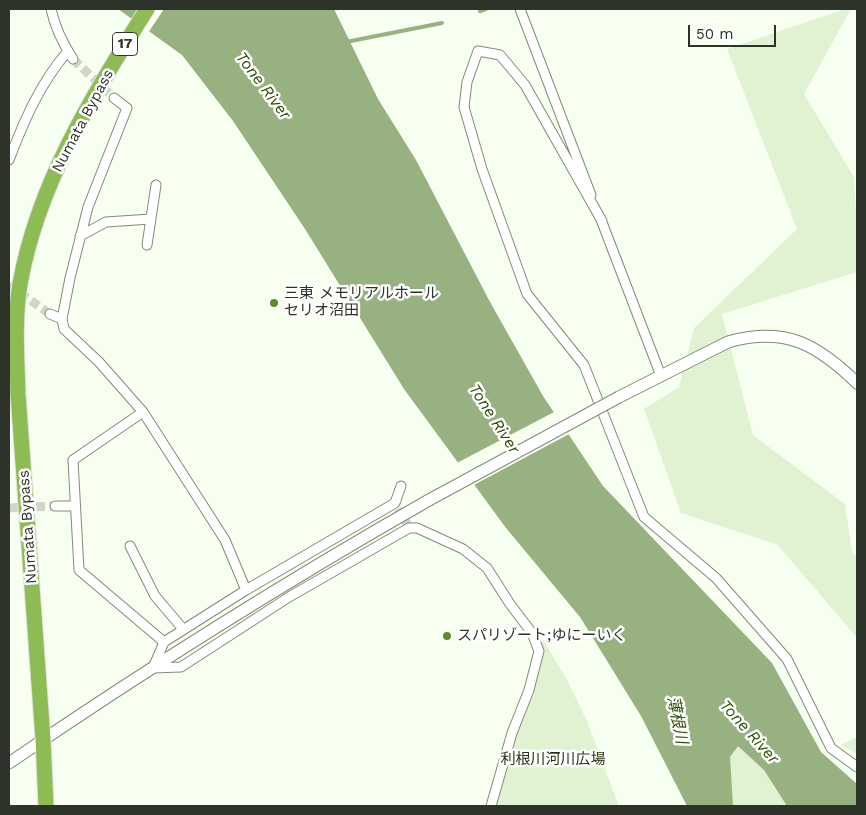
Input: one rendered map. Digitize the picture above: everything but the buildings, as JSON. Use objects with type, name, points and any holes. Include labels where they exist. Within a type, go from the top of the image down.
[{"type":"highway","name":"Numata Bypass","points":[[46,806],[43,739],[18,394],[16,337],[20,285],[24,264],[41,208],[68,144],[103,80],[148,9]]},
{"type":"street","points":[[9,160],[25,118],[57,64],[71,55],[54,21],[52,9]]},
{"type":"street","points":[[520,9],[661,376]]},
{"type":"street","points":[[602,222],[525,85],[500,55],[478,51],[467,82],[464,107],[482,170],[527,294],[584,366],[644,517],[716,578],[787,659],[831,748],[857,767]]},
{"type":"street","points":[[114,98],[127,108],[88,207],[62,319],[64,329],[99,362],[143,412],[225,540],[246,590]]},
{"type":"street","points":[[146,245],[156,185]]},
{"type":"street","points":[[80,236],[106,222],[151,219]]},
{"type":"street","points":[[50,314],[62,319]]},
{"type":"street","points":[[9,762],[258,601],[346,547],[619,398],[728,342],[746,337],[766,336],[809,345],[831,359],[857,384]]},
{"type":"street","points":[[143,412],[73,460],[74,506],[79,570],[164,642]]},
{"type":"street","points":[[153,668],[164,642],[246,590],[397,506],[401,486]]},
{"type":"street","points":[[55,506],[74,506]]},
{"type":"street","points":[[153,668],[181,667],[289,597],[409,527],[418,528],[464,549],[487,568],[510,604],[532,633],[539,651],[529,690],[512,733],[491,806]]},
{"type":"street","points":[[130,546],[155,596],[184,629]]},
{"type":"green space","points":[[845,9],[851,9],[804,94],[854,177],[857,272],[722,314],[753,435],[845,504],[852,552],[857,557],[857,638],[778,545],[681,513],[644,409],[679,387],[694,328],[797,229],[727,49]]},
{"type":"green space","points":[[701,628],[835,806],[686,806]]},
{"type":"green space","name":"利根川河川広場","points":[[543,640],[566,678],[587,721],[619,806],[495,806],[511,744],[531,692]]},
{"type":"green space","points":[[857,737],[857,754],[841,745]]},
{"type":"water","points":[[118,9],[334,9],[378,99],[416,160],[490,302],[543,396],[603,486],[772,663],[821,752],[857,784],[857,806],[787,806],[764,770],[738,746],[730,757],[733,806],[687,806],[641,716],[580,617],[506,528],[404,389],[305,229],[233,121],[182,55]]},
{"type":"pier","points":[[139,9],[164,9],[148,33],[131,21]]},
{"type":"pier","points":[[556,411],[571,433],[472,486],[455,464]]},
{"type":"waterway","points":[[480,11],[486,9]]},
{"type":"waterway","points":[[346,42],[442,23]]},
{"type":"tunnel","points":[[73,59],[114,98]]},
{"type":"tunnel","points":[[9,285],[50,314]]},
{"type":"tunnel","points":[[9,508],[55,506]]},
{"type":"tunnel","points":[[398,509],[409,527]]},
{"type":"place","name":"三東 メモリアルホール セリオ沼田","points":[[274,303]]},
{"type":"place","name":"スパリゾート;ゆにーいく","points":[[447,636]]},
{"type":"water label","name":"Tone River","points":[[263,86]]},
{"type":"water label","name":"Tone River","points":[[494,419]]},
{"type":"water label","name":"薄根川","points":[[677,720]]},
{"type":"water label","name":"Tone River","points":[[749,732]]}]
